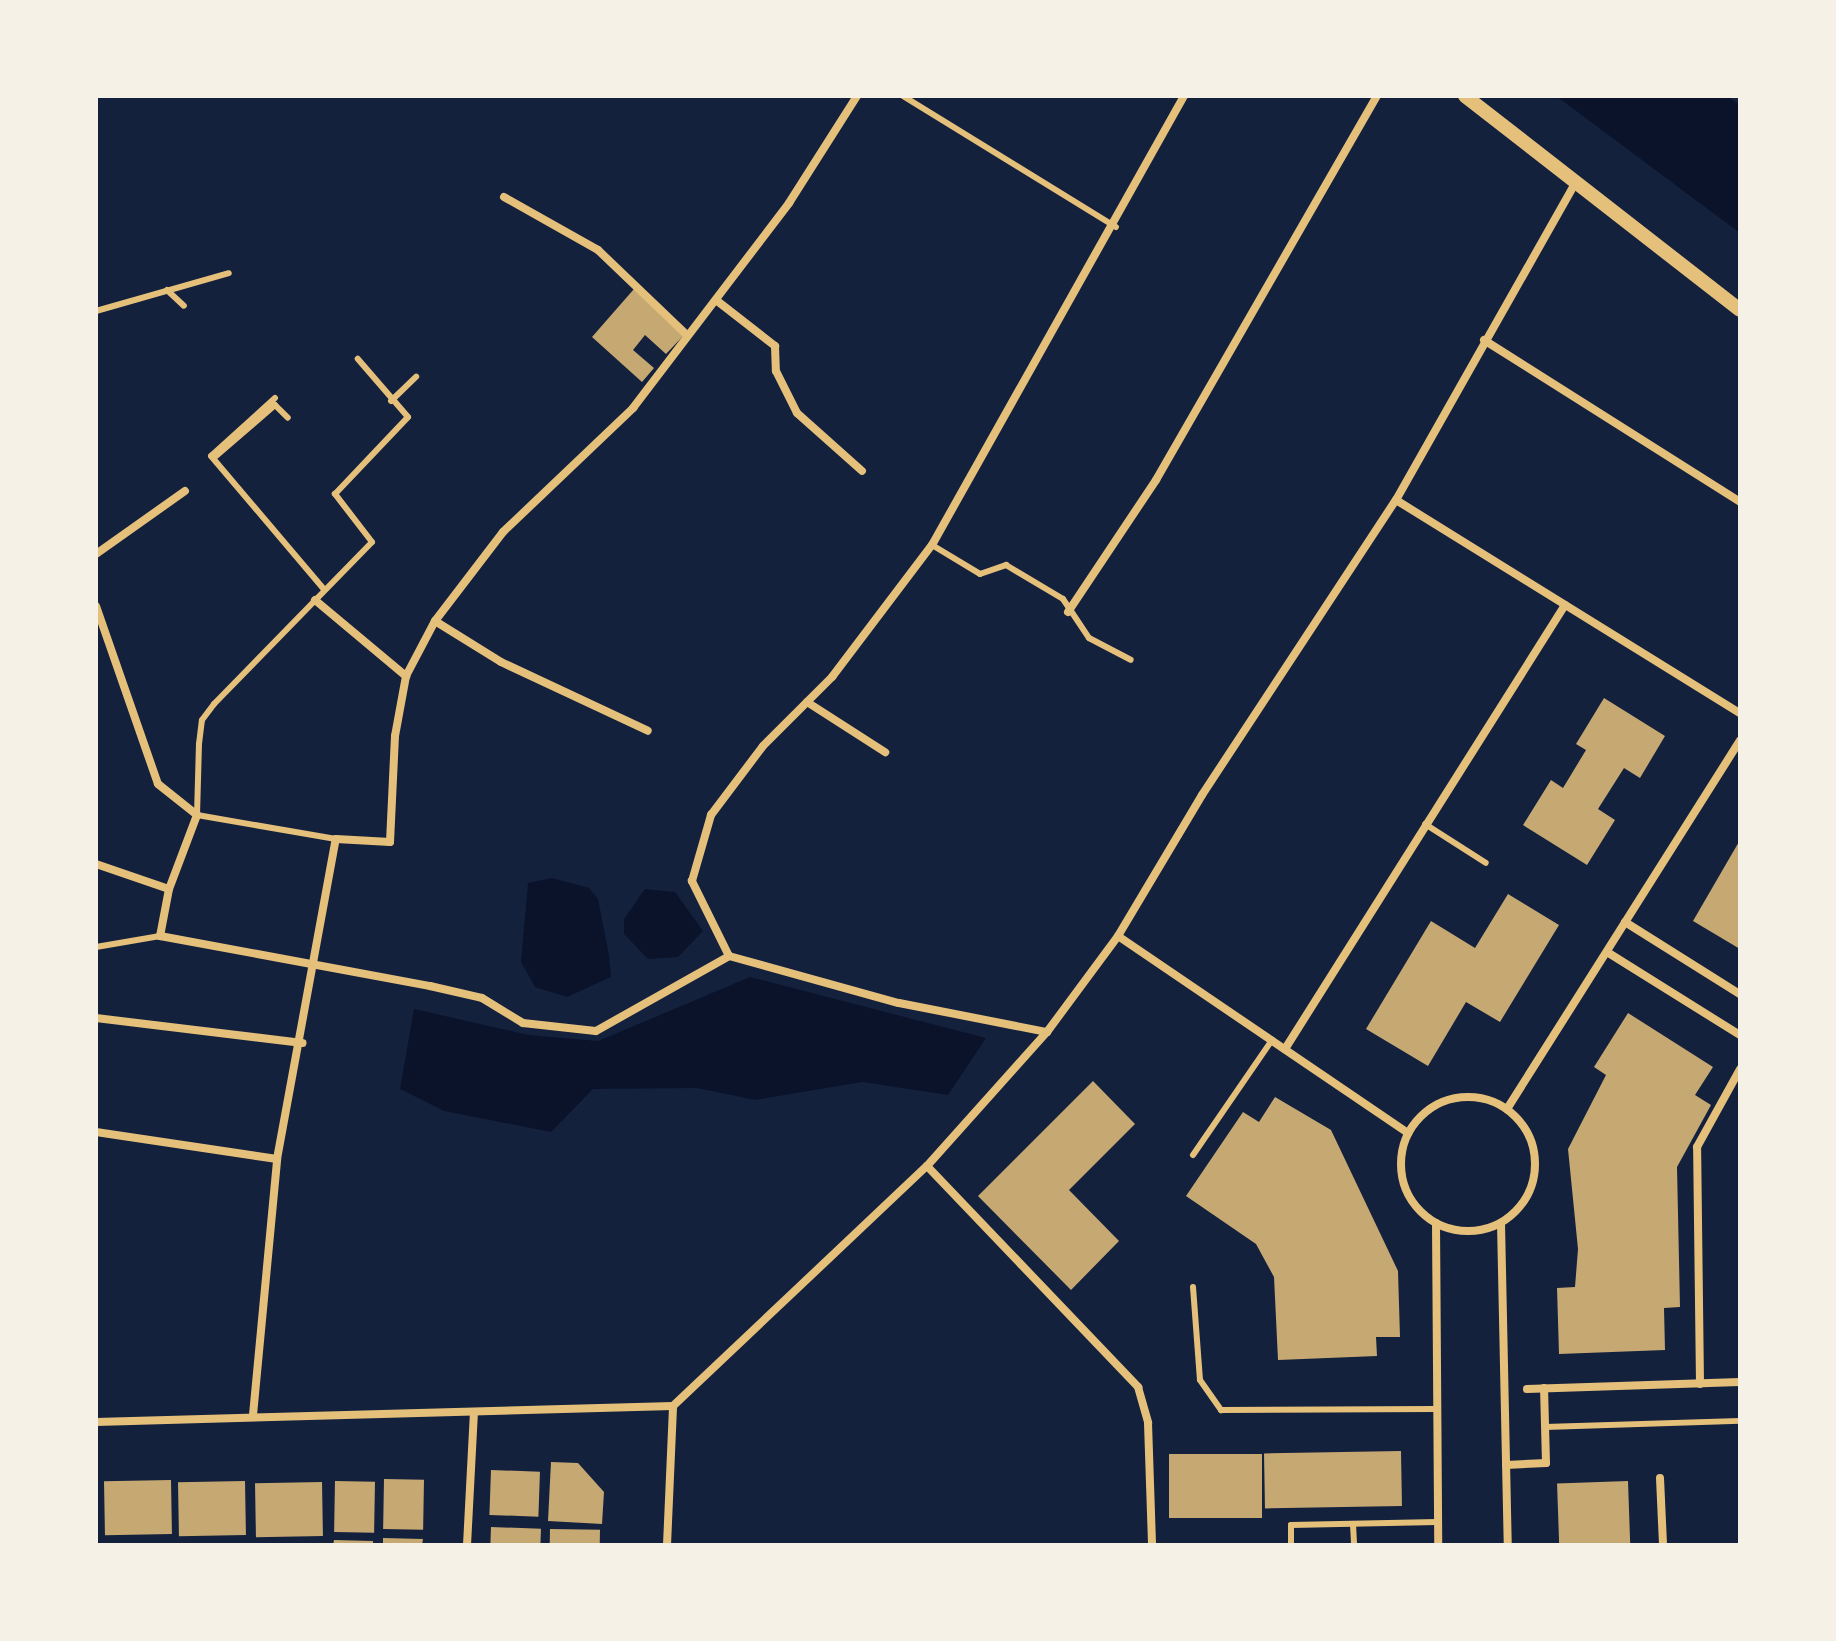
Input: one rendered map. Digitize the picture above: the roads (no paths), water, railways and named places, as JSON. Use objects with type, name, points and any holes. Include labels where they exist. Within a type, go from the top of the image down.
[{"type":"street","points":[[253,1415],[277,1159],[316,969],[336,839],[390,842],[395,736],[406,676],[435,621],[503,532],[633,408],[686,334],[716,300],[857,96]]},
{"type":"street","points":[[729,956],[692,881],[711,815],[807,702],[932,545],[1116,227],[1184,96]]},
{"type":"street","points":[[1068,612],[1156,480],[1377,96]]},
{"type":"street","points":[[1465,96],[1740,310]]},
{"type":"street","points":[[96,1422],[253,1415],[673,1406],[927,1166],[1047,1032],[1118,936],[1202,795],[1396,500],[1575,184]]},
{"type":"street","points":[[504,197],[598,250],[686,334]]},
{"type":"street","points":[[716,300],[775,346],[776,371],[797,413],[862,471]]},
{"type":"street","points":[[1484,340],[1740,502]]},
{"type":"street","points":[[96,554],[185,491]]},
{"type":"street","points":[[1396,500],[1740,713]]},
{"type":"street","points":[[315,600],[406,676]]},
{"type":"street","points":[[1285,1049],[1565,605]]},
{"type":"street","points":[[96,606],[158,784],[197,815],[169,889],[160,936],[316,969],[482,998],[523,1023],[596,1031],[729,956],[899,1003],[1047,1032]]},
{"type":"street","points":[[435,621],[501,662],[648,731]]},
{"type":"street","points":[[807,702],[885,752]]},
{"type":"street","points":[[1507,1109],[1740,741]]},
{"type":"street","points":[[96,864],[169,889]]},
{"type":"street","points":[[1625,922],[1740,994]]},
{"type":"street","points":[[1118,936],[1408,1133]]},
{"type":"street","points":[[1607,952],[1740,1035]]},
{"type":"street","points":[[96,1018],[302,1043]]},
{"type":"street","points":[[1700,1384],[1697,1147],[1740,1069]]},
{"type":"street","points":[[1452,1098],[1507,1109],[1535,1158],[1527,1195],[1501,1223],[1465,1231],[1436,1223],[1405,1189],[1408,1133],[1452,1098]]},
{"type":"street","points":[[96,1132],[277,1159]]},
{"type":"street","points":[[927,1166],[1138,1387],[1148,1423],[1152,1545]]},
{"type":"street","points":[[1436,1223],[1438,1545]]},
{"type":"street","points":[[1501,1223],[1508,1545]]},
{"type":"street","points":[[1527,1389],[1740,1382]]},
{"type":"street","points":[[1506,1465],[1546,1463],[1544,1388]]},
{"type":"street","points":[[667,1545],[673,1406]]},
{"type":"street","points":[[467,1545],[474,1412]]},
{"type":"street","points":[[1660,1478],[1663,1545]]},
{"type":"lane","points":[[903,96],[1116,227]]},
{"type":"lane","points":[[96,311],[229,273]]},
{"type":"lane","points":[[167,290],[184,306]]},
{"type":"lane","points":[[336,839],[197,815],[202,720],[323,588],[372,542],[335,494],[408,417],[391,401],[358,359]]},
{"type":"lane","points":[[391,401],[416,377]]},
{"type":"lane","points":[[213,459],[275,398]]},
{"type":"lane","points":[[213,459],[275,405],[288,418]]},
{"type":"lane","points":[[213,459],[323,588]]},
{"type":"lane","points":[[932,545],[980,574],[1006,565],[1063,599],[1068,612],[1089,638],[1131,660]]},
{"type":"lane","points":[[1425,824],[1486,863]]},
{"type":"lane","points":[[96,947],[160,936]]},
{"type":"lane","points":[[1193,1155],[1272,1040]]},
{"type":"lane","points":[[1193,1287],[1200,1380],[1221,1410],[1435,1409]]},
{"type":"lane","points":[[1545,1427],[1740,1421]]},
{"type":"lane","points":[[1291,1545],[1291,1525],[1437,1522]]},
{"type":"lane","points":[[1353,1524],[1354,1545]]},
{"type":"water","points":[[1556,96],[1727,96],[1740,105],[1740,233]]},
{"type":"water","points":[[552,878],[589,888],[598,899],[609,955],[611,977],[567,997],[535,987],[521,962],[528,883]]},
{"type":"water","points":[[645,889],[675,892],[703,931],[678,957],[648,959],[624,934],[624,919]]},
{"type":"water","points":[[750,977],[986,1038],[948,1095],[862,1082],[755,1100],[697,1088],[593,1089],[551,1132],[444,1111],[400,1089],[414,1009],[529,1035],[598,1041]]}]
